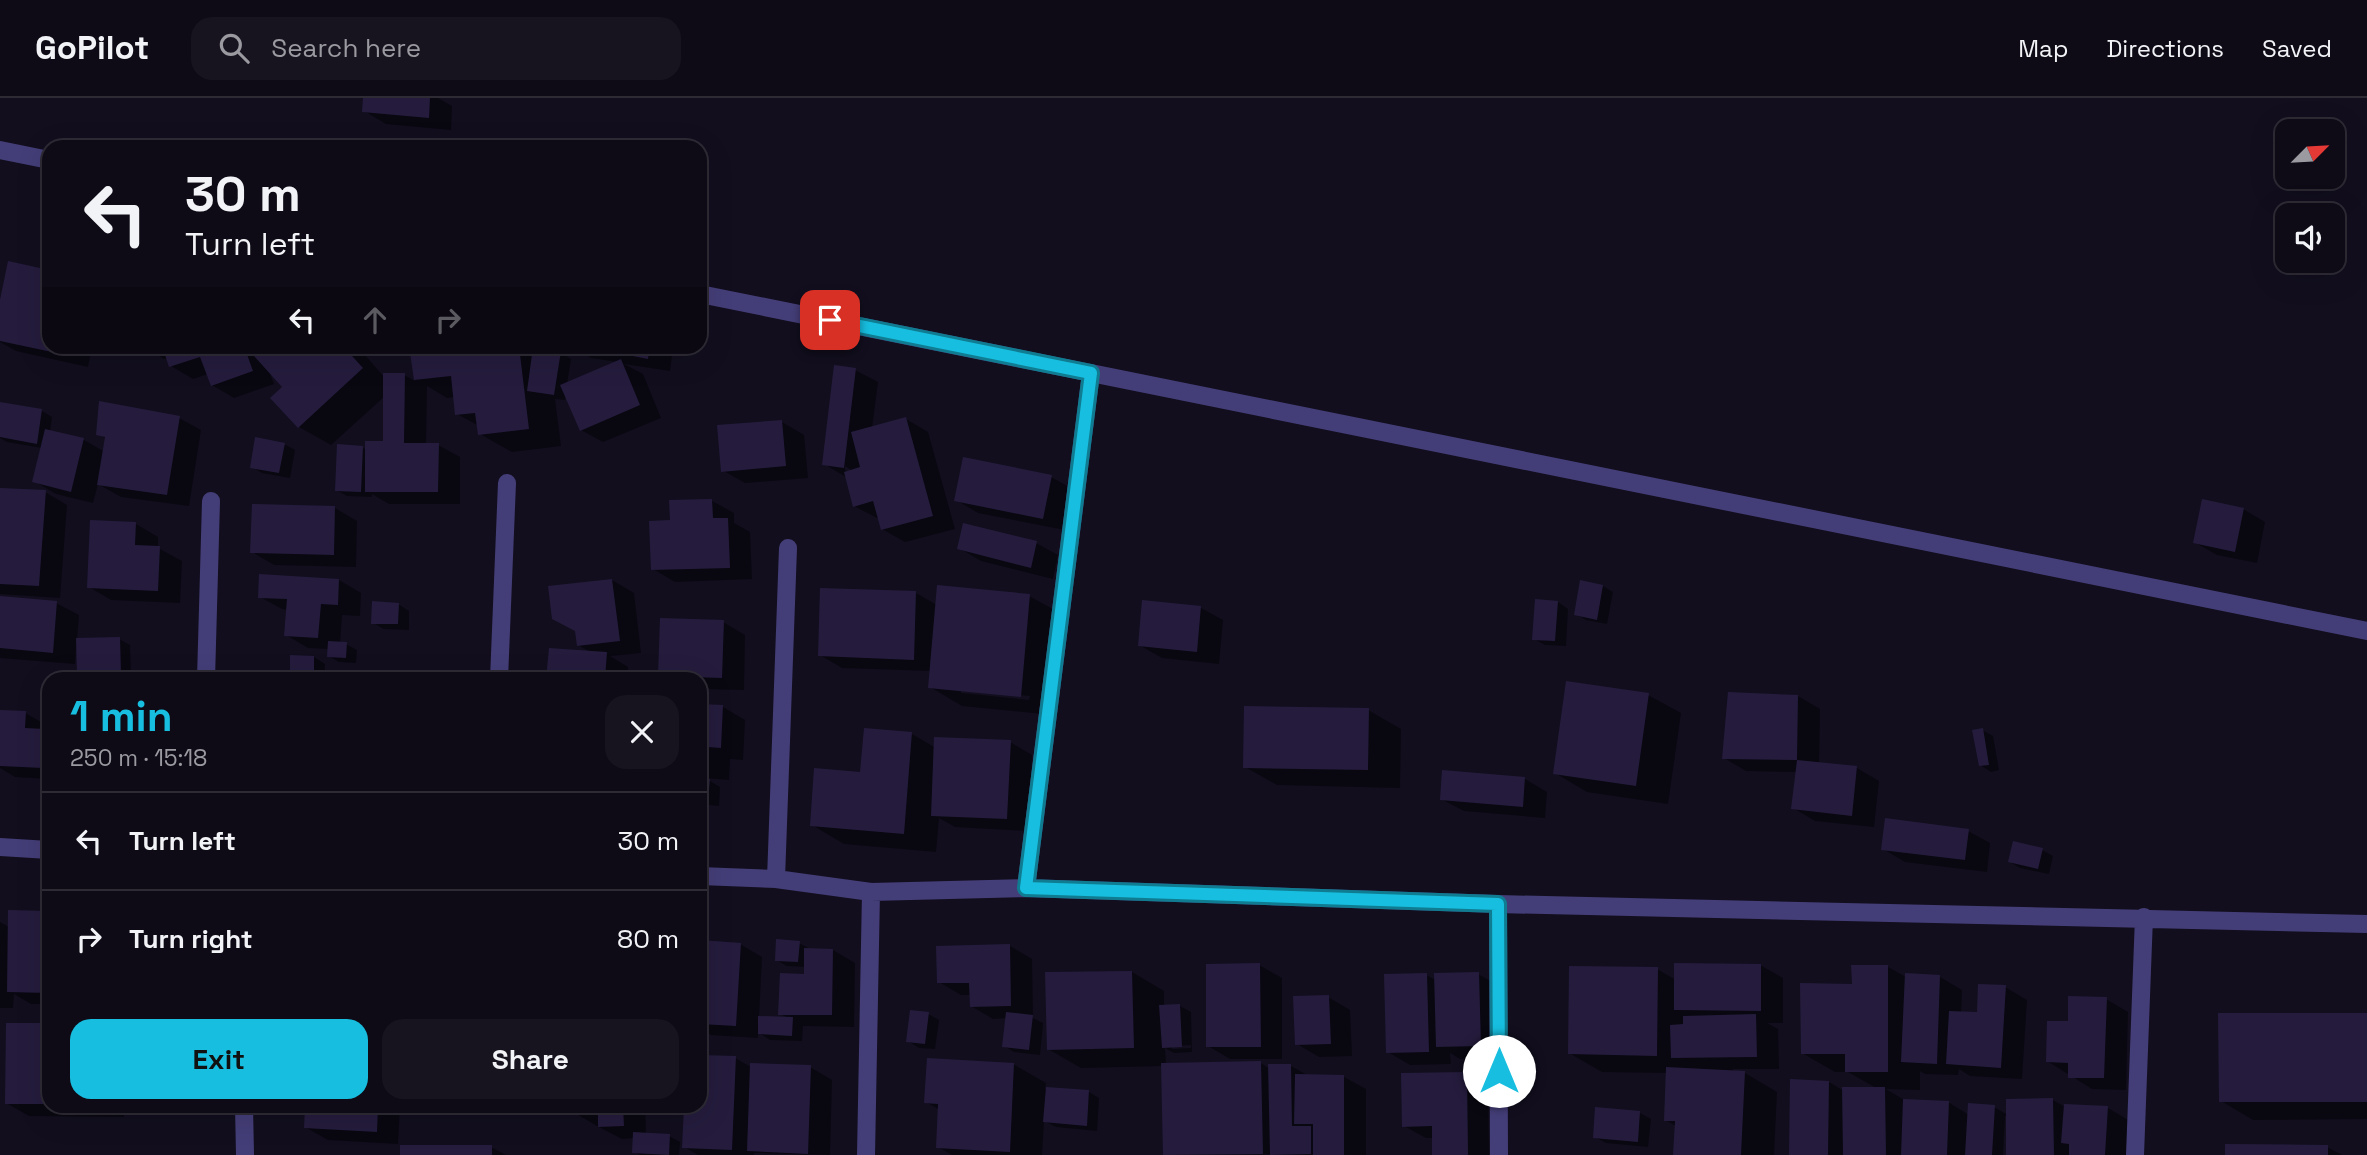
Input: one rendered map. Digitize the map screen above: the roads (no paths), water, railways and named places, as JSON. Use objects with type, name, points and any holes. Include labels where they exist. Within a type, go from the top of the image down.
[{"type":"street","points":[[0,150],[42,159]]},
{"type":"street","points":[[707,294],[2367,631]]},
{"type":"street","points":[[1026,888],[1091,373]]},
{"type":"street","points":[[499,672],[507,483]]},
{"type":"street","points":[[206,672],[211,501]]},
{"type":"street","points":[[776,879],[788,548]]},
{"type":"street","points":[[0,846],[42,849]]},
{"type":"street","points":[[707,876],[776,879],[871,892],[1026,888],[1498,904],[2367,924]]},
{"type":"street","points":[[866,1155],[871,892]]},
{"type":"street","points":[[1498,904],[1499,1155]]},
{"type":"street","points":[[2135,1155],[2144,917]]},
{"type":"street","points":[[244,1113],[244,1155]]}]
